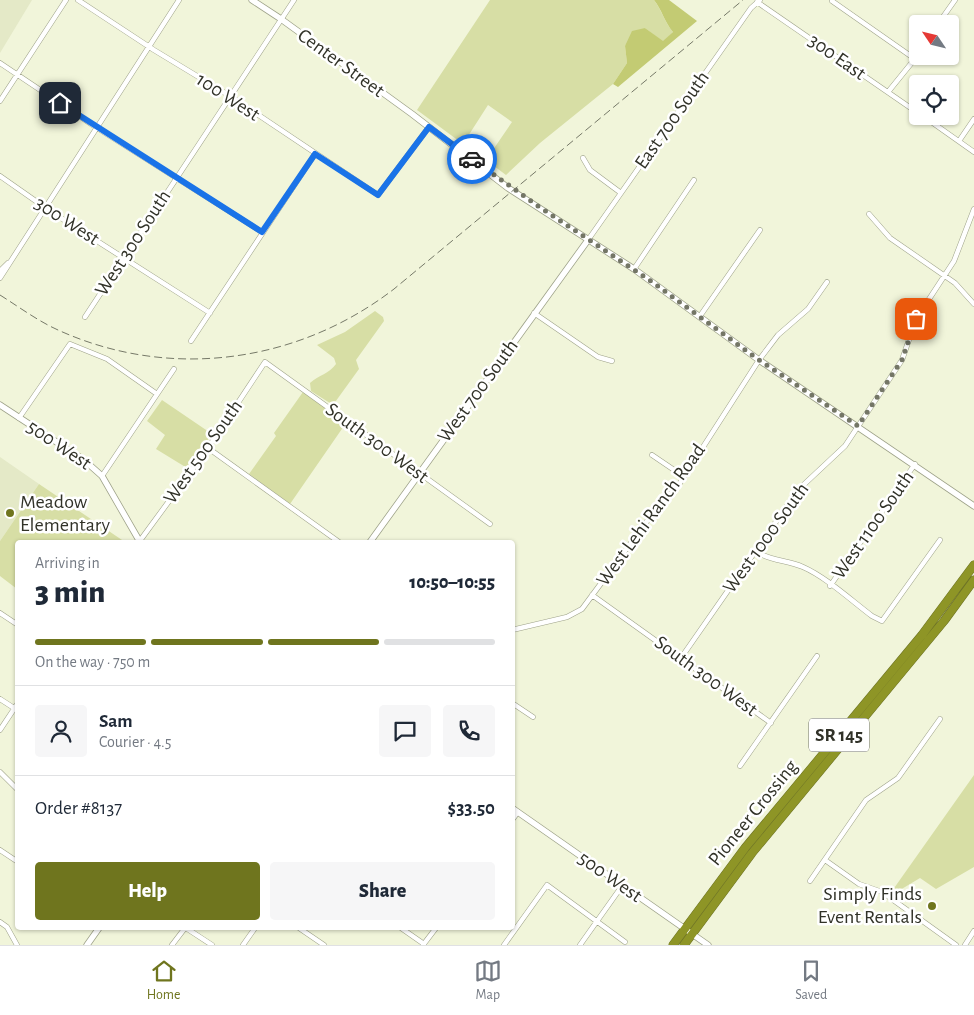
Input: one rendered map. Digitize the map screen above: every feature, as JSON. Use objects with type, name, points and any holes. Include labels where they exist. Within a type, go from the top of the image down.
[{"type":"highway","name":"Pioneer Crossing","points":[[673,945],[745,848],[932,622],[974,565]]},
{"type":"highway","name":"Pioneer Crossing","points":[[684,945],[752,853],[944,621],[974,580]]},
{"type":"street","points":[[0,101],[66,0]]},
{"type":"street","name":"100 West","points":[[78,0],[149,47],[230,96],[378,195],[429,127]]},
{"type":"street","points":[[0,278],[179,0]]},
{"type":"street","name":"Center Street","points":[[252,0],[588,240]]},
{"type":"street","name":"West 300 South","points":[[85,317],[176,176],[294,0]]},
{"type":"street","points":[[944,15],[955,0]]},
{"type":"street","name":"300 East","points":[[758,1],[909,107]]},
{"type":"street","name":"East 700 South","points":[[588,240],[750,8],[758,1]]},
{"type":"street","points":[[832,1],[909,52]]},
{"type":"street","points":[[0,63],[96,127],[262,232]]},
{"type":"street","points":[[888,92],[910,65]]},
{"type":"street","points":[[958,141],[974,119]]},
{"type":"street","points":[[936,125],[974,152]]},
{"type":"street","points":[[190,341],[315,154]]},
{"type":"street","points":[[583,158],[590,170],[621,193]]},
{"type":"street","name":"300 West","points":[[0,176],[44,207],[210,313]]},
{"type":"street","points":[[634,269],[694,180]]},
{"type":"street","name":"West 1000 South","points":[[681,658],[802,485],[836,456],[902,360],[916,319],[954,262],[962,236],[974,209]]},
{"type":"street","points":[[869,214],[890,238],[946,276],[974,304]]},
{"type":"street","points":[[700,316],[760,230]]},
{"type":"street","points":[[588,240],[634,269],[759,360],[915,464],[974,506]]},
{"type":"street","name":"West 700 South","points":[[371,540],[588,240]]},
{"type":"street","points":[[0,271],[8,263]]},
{"type":"street","name":"West Lehi Ranch Road","points":[[515,629],[567,617],[582,609],[683,476],[759,360],[778,335],[808,309],[827,282]]},
{"type":"street","points":[[534,313],[598,357],[612,361]]},
{"type":"street","points":[[19,418],[70,344],[107,359],[157,394]]},
{"type":"street","name":"South 300 West","points":[[265,362],[490,524]]},
{"type":"street","name":"West 500 South","points":[[141,540],[208,448],[265,362]]},
{"type":"street","points":[[102,476],[174,369]]},
{"type":"street","name":"500 West","points":[[0,406],[84,460],[102,476],[139,540]]},
{"type":"street","points":[[208,448],[336,540]]},
{"type":"street","points":[[652,455],[683,476]]},
{"type":"street","name":"West 1100 South","points":[[830,586],[915,464]]},
{"type":"street","points":[[756,551],[772,560],[805,568],[872,616],[882,620],[940,540]]},
{"type":"street","name":"South 300 West","points":[[592,595],[770,723]]},
{"type":"street","points":[[0,613],[15,623]]},
{"type":"street","points":[[740,766],[817,656]]},
{"type":"street","points":[[0,698],[14,708],[0,730]]},
{"type":"street","points":[[515,705],[533,717]]},
{"type":"street","points":[[810,881],[866,800],[898,778],[940,719]]},
{"type":"street","points":[[0,772],[15,787]]},
{"type":"street","name":"500 West","points":[[515,810],[708,945]]},
{"type":"street","points":[[515,816],[518,812]]},
{"type":"street","points":[[0,850],[15,860]]},
{"type":"street","points":[[825,860],[859,884],[882,892],[956,945]]},
{"type":"street","points":[[515,930],[547,885],[596,923],[625,942]]},
{"type":"street","points":[[580,945],[622,886]]},
{"type":"street","points":[[0,922],[7,927],[17,945]]},
{"type":"street","points":[[87,945],[98,930]]},
{"type":"street","points":[[172,945],[184,930]]},
{"type":"street","points":[[189,930],[212,945]]},
{"type":"street","points":[[243,945],[254,930]]},
{"type":"street","points":[[303,930],[324,945]]},
{"type":"street","points":[[404,930],[423,944],[434,930]]},
{"type":"street","points":[[504,945],[515,930]]},
{"type":"street","points":[[965,945],[974,931]]},
{"type":"shaded area","points":[[0,0],[32,0],[0,53]]},
{"type":"shaded area","name":"Meadow Elementary","points":[[0,457],[39,484],[0,541]]},
{"type":"green space","points":[[490,0],[654,0],[673,32],[663,42],[645,28],[625,46],[627,63],[613,84],[540,143],[506,175],[486,160],[512,122],[488,105],[463,144],[417,110]]},
{"type":"green space","points":[[654,0],[669,0],[697,21],[618,87],[613,84],[627,63],[625,46],[632,31],[645,28],[663,41],[673,32]]},
{"type":"green space","points":[[375,311],[383,317],[384,321],[356,360],[359,369],[333,405],[311,391],[310,383],[336,364],[334,358],[317,345],[345,332]]},
{"type":"green space","points":[[303,392],[346,423],[290,504],[249,474],[276,436],[274,433]]},
{"type":"green space","points":[[162,400],[212,434],[187,468],[156,449],[165,435],[147,421]]},
{"type":"green space","points":[[39,484],[122,540],[15,540],[15,587],[0,576],[0,541]]},
{"type":"green space","points":[[974,775],[974,867],[936,889],[920,878],[895,893],[892,891]]},
{"type":"railway","points":[[0,295],[58,330],[101,346],[144,356],[188,359],[232,356],[275,348],[317,334],[357,314],[394,289],[743,0]]},
{"type":"way so far","points":[[472,159],[489,169],[538,206],[634,269],[759,360],[858,426],[902,360],[916,319]]},
{"type":"place","name":"Meadow Elementary","points":[[10,513]]},
{"type":"place","name":"Simply Finds Event Rentals","points":[[932,906]]},
{"type":"route","points":[[60,103],[262,232],[315,154],[378,195],[429,127],[472,159]]}]
